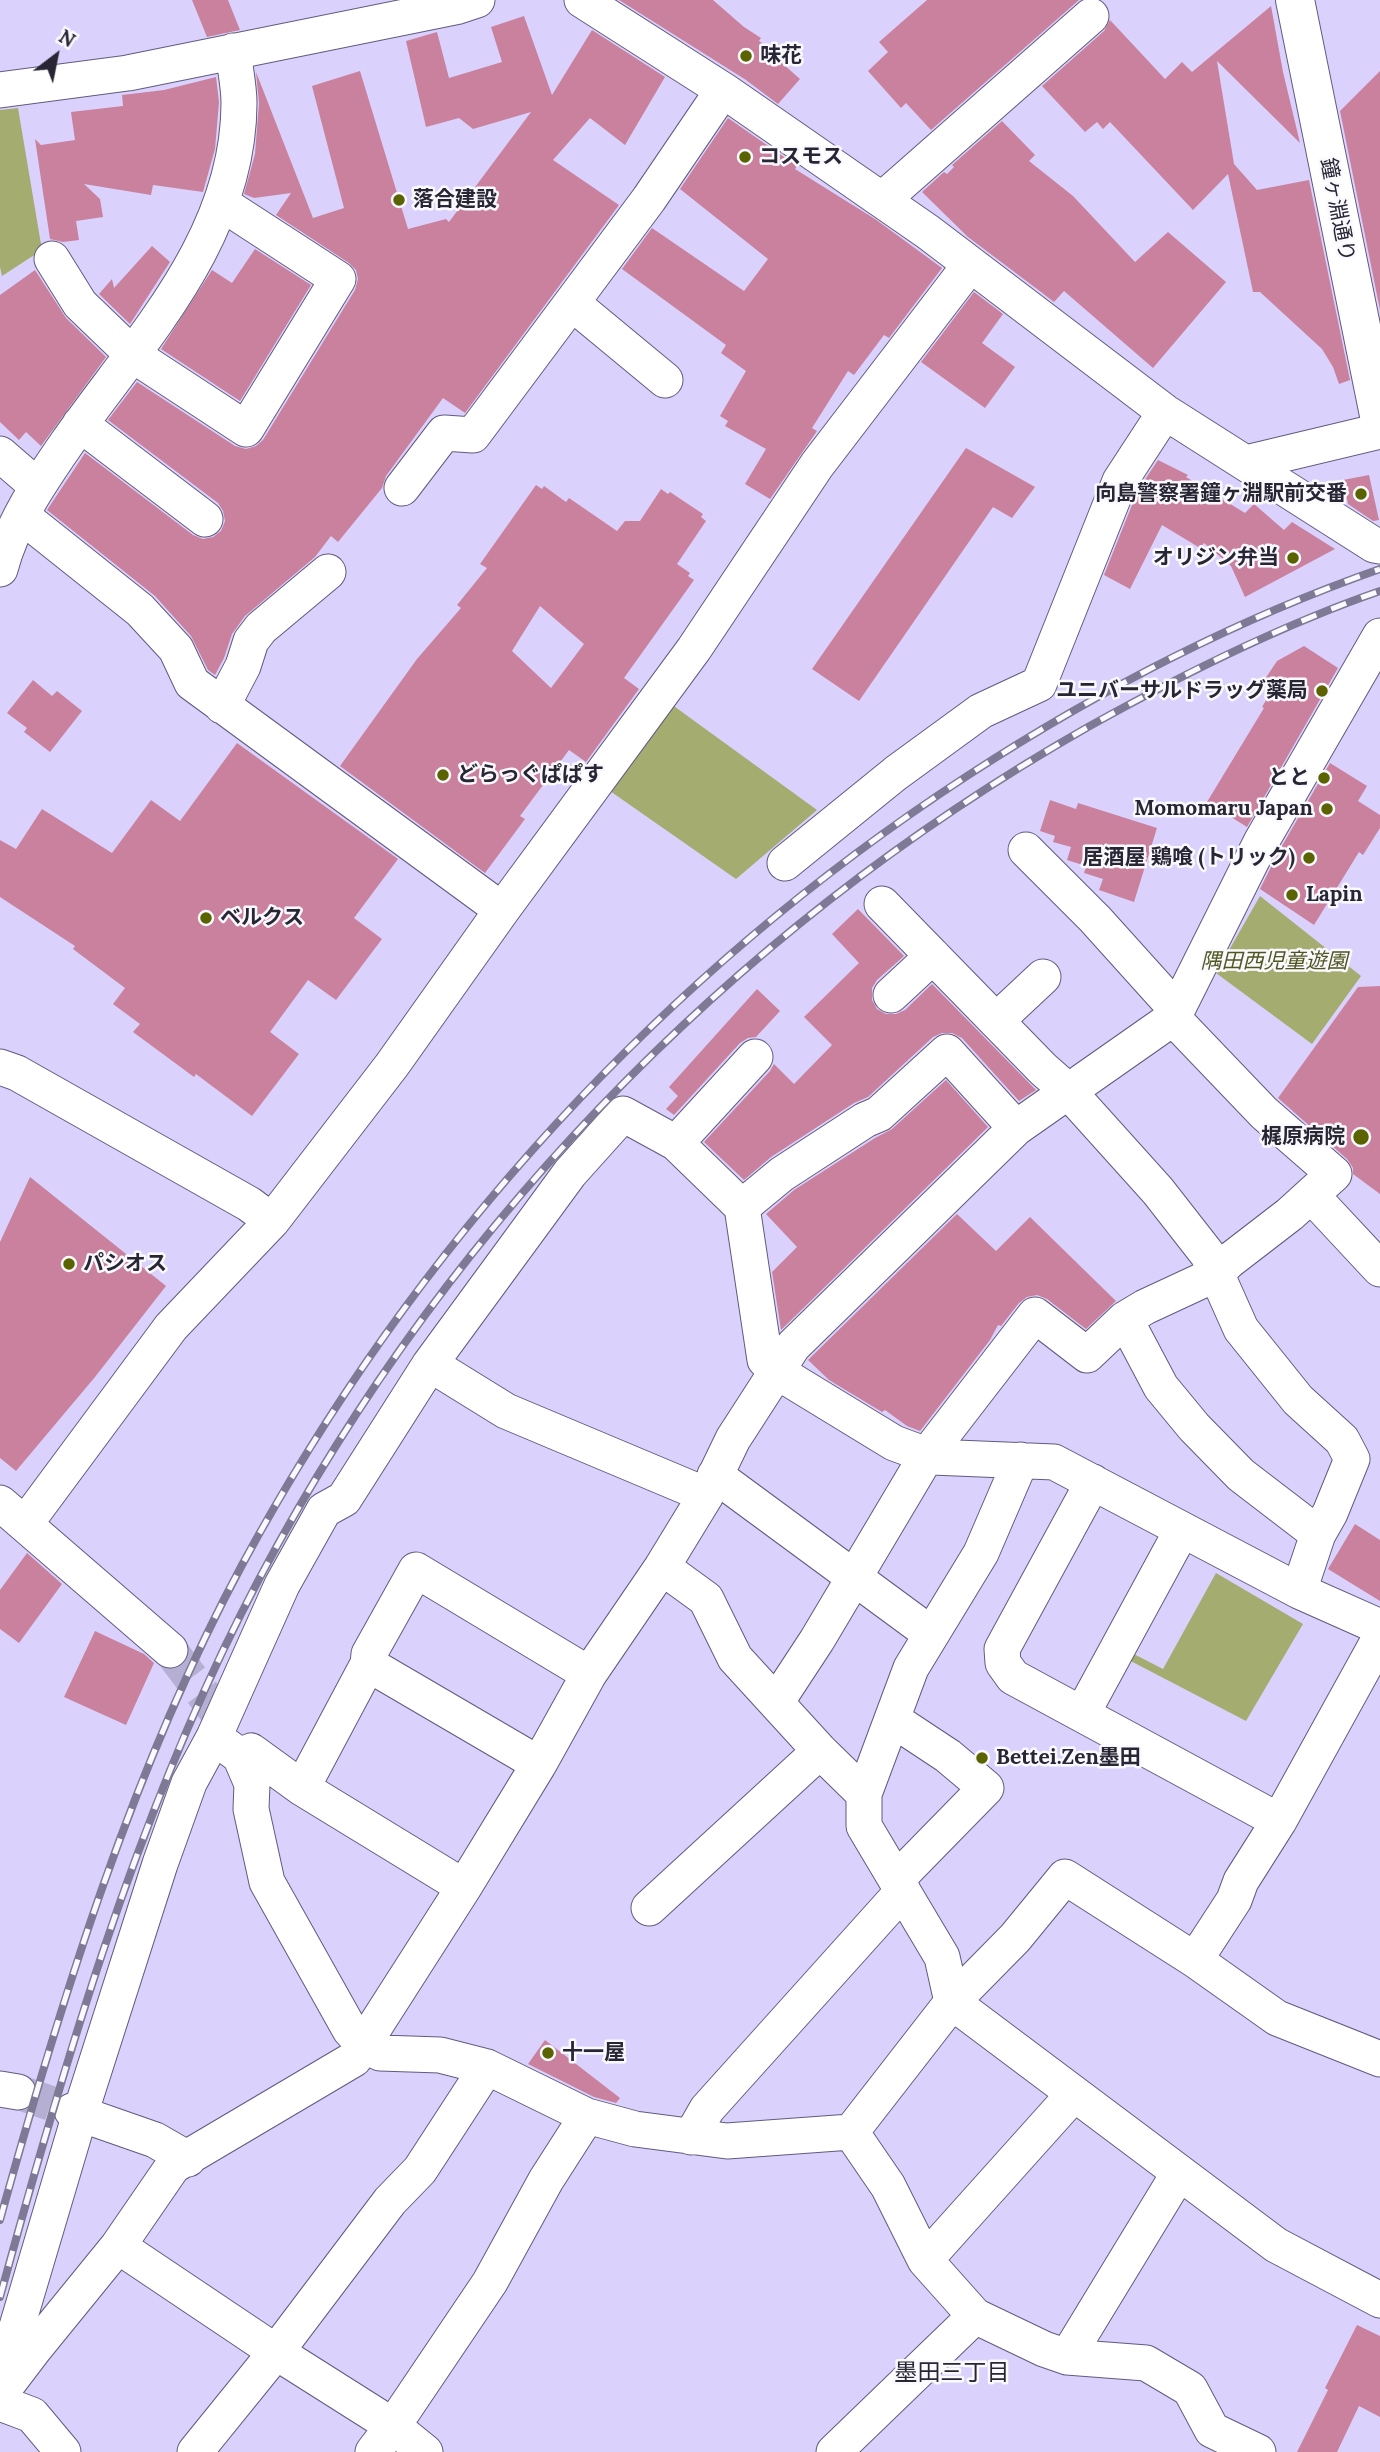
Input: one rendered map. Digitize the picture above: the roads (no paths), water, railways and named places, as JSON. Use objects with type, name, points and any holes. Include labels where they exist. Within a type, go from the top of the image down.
[{"type":"main road","name":"鐘ヶ淵通り","points":[[1295,0],[1380,420]]},
{"type":"street","points":[[0,90],[128,73],[459,6],[477,0]]},
{"type":"street","points":[[582,0],[723,90],[882,201],[1165,412],[1374,545],[1380,546]]},
{"type":"street","points":[[882,201],[1091,16]]},
{"type":"street","points":[[0,569],[4,553],[29,501],[80,424],[169,305],[211,230],[234,151],[239,103],[233,51]]},
{"type":"street","points":[[402,488],[444,433],[473,435],[649,199],[723,90]]},
{"type":"street","points":[[52,259],[80,304],[133,355],[246,429],[338,279],[221,203]]},
{"type":"street","points":[[170,1650],[13,1514],[171,1327],[272,1221],[392,1065],[694,649],[817,465],[970,265]]},
{"type":"street","points":[[572,303],[665,380]]},
{"type":"street","points":[[785,863],[895,773],[981,711],[1039,684],[1120,481],[1165,412]]},
{"type":"street","points":[[80,424],[205,520]]},
{"type":"street","points":[[1246,463],[1380,431]]},
{"type":"street","points":[[0,454],[29,501],[176,649],[192,683],[502,910]]},
{"type":"street","points":[[222,706],[243,666],[251,641],[261,628],[328,572]]},
{"type":"street","points":[[0,2395],[118,2246],[173,2166],[354,2059],[464,1888],[539,1764],[589,1674],[662,1567],[711,1485],[733,1439],[793,1346],[1016,1128],[1175,1014],[1261,842],[1380,636]]},
{"type":"street","points":[[777,1701],[854,1578],[926,1455],[1035,1315],[1087,1354],[1125,1320],[1145,1307],[1216,1274],[1334,1174],[1264,1113],[1095,919],[1026,850]]},
{"type":"street","points":[[882,904],[1043,1069],[1068,1091],[1157,1191],[1208,1255],[1241,1329],[1298,1400],[1342,1440],[1352,1459],[1330,1513],[1318,1534],[1299,1591]]},
{"type":"street","points":[[891,995],[933,956]]},
{"type":"street","points":[[996,1021],[1043,977]]},
{"type":"street","points":[[742,1207],[782,1174],[865,1120],[879,1114],[947,1052],[1016,1128]]},
{"type":"street","points":[[676,1143],[755,1057]]},
{"type":"street","points":[[0,1067],[17,1073],[249,1204],[272,1221]]},
{"type":"street","points":[[0,2384],[76,2112],[160,1864],[189,1783],[227,1746],[282,1585],[324,1510],[344,1499],[430,1364],[570,1173],[623,1114],[676,1143],[742,1207],[765,1360],[776,1371],[894,1443],[926,1455],[1054,1462],[1299,1591],[1380,1627]]},
{"type":"street","points":[[1311,1195],[1380,1269]]},
{"type":"street","points":[[1125,1320],[1161,1387],[1194,1427],[1241,1475],[1318,1534]]},
{"type":"street","points":[[430,1364],[506,1410],[592,1445],[711,1485],[854,1578],[930,1634]]},
{"type":"street","points":[[1021,1460],[981,1553],[911,1668],[864,1794],[864,1826],[942,1957],[953,2002],[1073,2095],[1276,2245],[1380,2300]]},
{"type":"street","points":[[1093,1482],[1002,1649],[1003,1663],[1013,1677],[1279,1821]]},
{"type":"street","points":[[1082,1714],[1182,1530]]},
{"type":"street","points":[[662,1567],[706,1599],[735,1658],[820,1751],[864,1794]]},
{"type":"street","points":[[302,1788],[368,1664],[369,1654],[416,1570],[589,1674]]},
{"type":"street","points":[[1195,1960],[1234,1900],[1241,1881],[1279,1821],[1380,1638]]},
{"type":"street","points":[[368,1664],[539,1764]]},
{"type":"street","points":[[691,2137],[707,2109],[986,1788],[948,1756],[892,1719]]},
{"type":"street","points":[[227,1746],[251,1751],[302,1788],[464,1888]]},
{"type":"street","points":[[227,1746],[252,1784],[251,1809],[268,1882],[350,2030],[364,2045],[380,2053],[440,2055],[487,2067],[587,2116],[635,2129],[727,2141],[851,2132],[953,2002],[1016,1938],[1065,1877],[1195,1960],[1277,2018],[1380,2059]]},
{"type":"street","points":[[649,1908],[820,1751]]},
{"type":"street","points":[[195,2452],[276,2352],[390,2201],[421,2170],[487,2067]]},
{"type":"street","points":[[925,2260],[1073,2095]]},
{"type":"street","points":[[76,2112],[155,2140],[188,2159]]},
{"type":"street","points":[[383,2439],[490,2282],[546,2180],[587,2116]]},
{"type":"street","points":[[851,2132],[888,2186],[925,2260],[975,2316],[1044,2349],[1068,2357],[1146,2363],[1191,2389],[1212,2430],[1258,2452]]},
{"type":"street","points":[[1068,2357],[1179,2173]]},
{"type":"street","points":[[118,2246],[276,2352],[383,2439],[425,2452]]},
{"type":"street","points":[[834,2452],[975,2316]]},
{"type":"street","points":[[0,2403],[32,2414],[63,2452]]},
{"type":"tunnel","points":[[170,1650],[222,1719]]},
{"type":"tunnel","points":[[18,2092],[72,2111]]},
{"type":"railway","points":[[0,2220],[48,2052],[103,1886],[166,1722],[203,1643],[242,1565],[310,1447],[385,1335],[467,1227],[555,1125],[649,1029],[749,938],[855,854],[967,776],[1065,715],[1116,687],[1272,611],[1380,569]]},
{"type":"railway","points":[[0,2297],[75,2036],[134,1864],[202,1695],[241,1614],[317,1478],[402,1347],[496,1224],[599,1108],[710,1000],[829,900],[955,809],[1088,727],[1159,689],[1268,636],[1380,591]]},
{"type":"place","name":"味花","points":[[746,56]]},
{"type":"place","name":"コスモス","points":[[745,157]]},
{"type":"place","name":"落合建設","points":[[399,200]]},
{"type":"place","name":"向島警察署鐘ヶ淵駅前交番","points":[[1361,494]]},
{"type":"place","name":"オリジン弁当","points":[[1293,558]]},
{"type":"place","name":"ユニバーサルドラッグ薬局","points":[[1322,691]]},
{"type":"place","name":"どらっぐぱぱす","points":[[443,775]]},
{"type":"place","name":"とと","points":[[1324,778]]},
{"type":"place","name":"Momomaru Japan","points":[[1327,809]]},
{"type":"place","name":"居酒屋 鶏喰 (トリック)","points":[[1309,858]]},
{"type":"place","name":"Lapin","points":[[1292,895]]},
{"type":"place","name":"ベルクス","points":[[206,918]]},
{"type":"place","name":"梶原病院","points":[[1361,1137]]},
{"type":"place","name":"パシオス","points":[[69,1264]]},
{"type":"place","name":"Bettei.Zen墨田","points":[[982,1758]]},
{"type":"place","name":"十一屋","points":[[548,2053]]},
{"type":"district","name":"墨田三丁目","points":[[952,2373]]},
{"type":"park label","name":"隅田西児童遊園","points":[[1274,962]]}]
